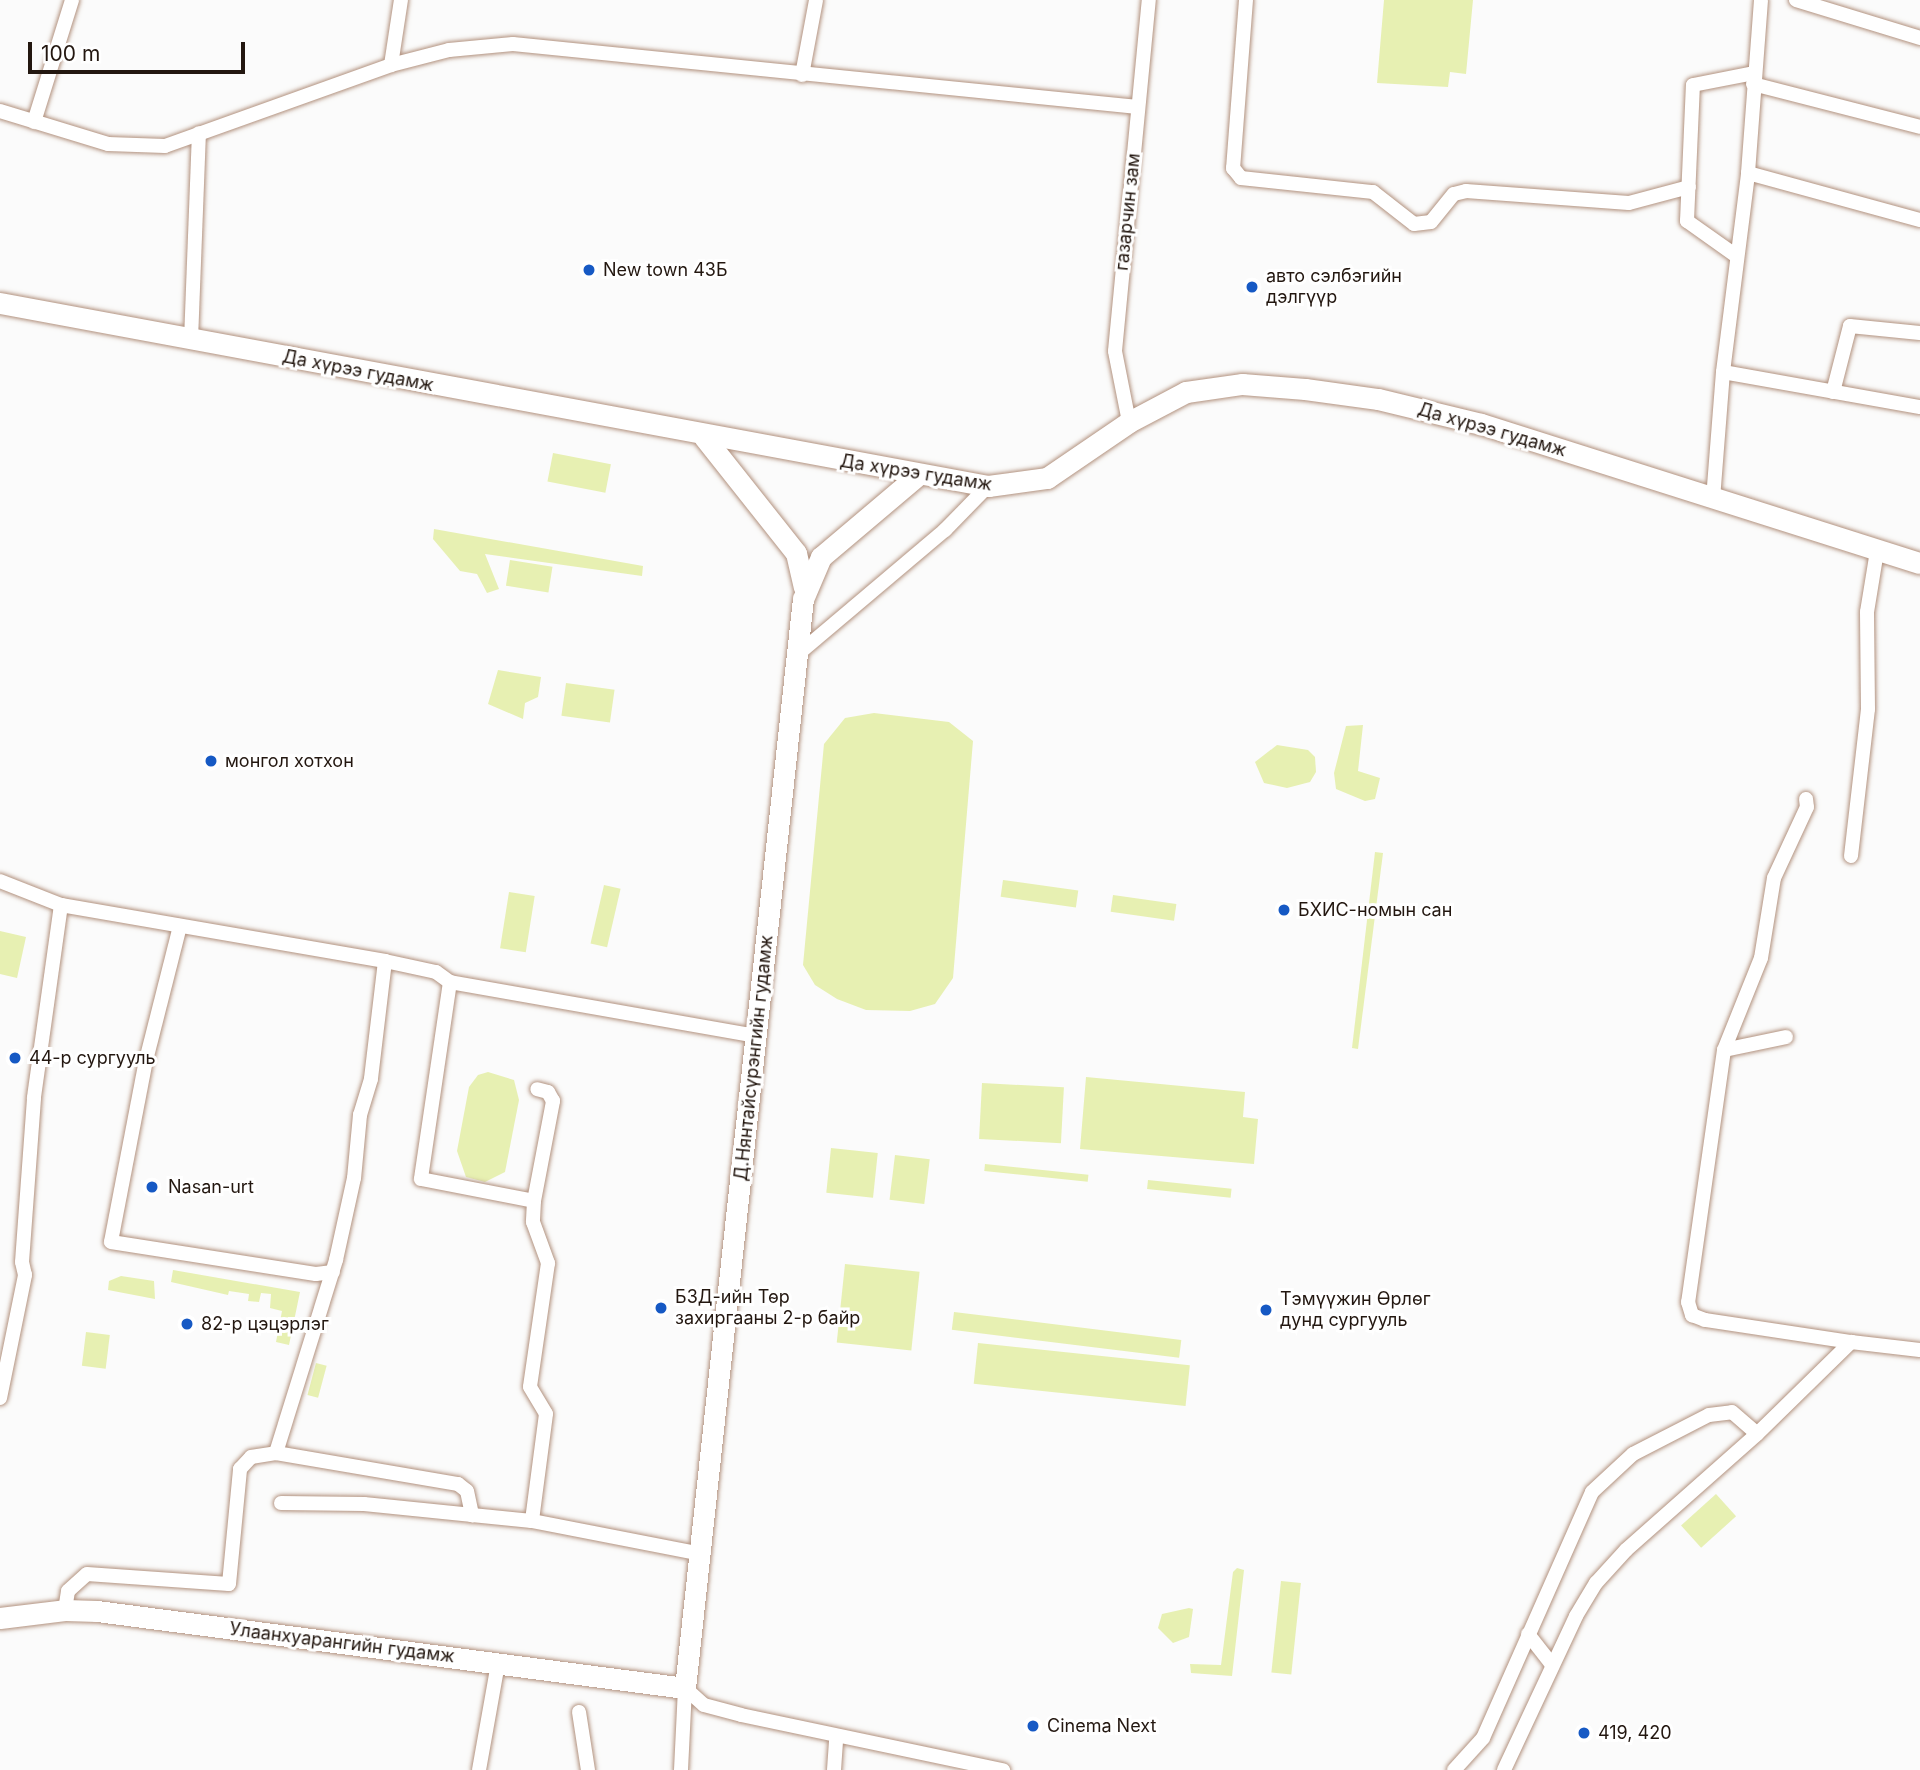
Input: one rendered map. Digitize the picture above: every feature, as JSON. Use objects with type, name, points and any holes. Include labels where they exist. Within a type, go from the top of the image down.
[{"type":"main road","name":"Да хүрээ гудамж","points":[[1,306],[704,437],[988,486],[1047,478],[1129,422],[1186,392],[1210,386],[1305,389],[1448,415],[1920,563]]},
{"type":"main road","points":[[704,437],[796,553],[803,576],[803,599]]},
{"type":"main road","name":"Д.Нянтайсүрэнгийн гудамж","points":[[685,1688],[702,1554],[803,599],[821,557],[918,475]]},
{"type":"main road","name":"Улаанхуарангийн гудамж","points":[[0,1618],[65,1609],[685,1688]]},
{"type":"street","points":[[34,122],[72,0]]},
{"type":"street","points":[[391,65],[401,0]]},
{"type":"street","points":[[802,75],[816,0]]},
{"type":"street","name":"газарчин зам","points":[[1129,422],[1115,351],[1149,0]]},
{"type":"street","points":[[1246,0],[1233,168],[1241,178],[1373,192],[1414,224],[1431,222],[1454,194],[1466,191],[1629,202],[1689,187]]},
{"type":"street","points":[[1713,499],[1735,256],[1748,173],[1761,0]]},
{"type":"street","points":[[1796,0],[1920,38]]},
{"type":"street","points":[[0,111],[136,148],[164,146],[391,65],[449,50],[535,44],[802,75],[1138,107]]},
{"type":"street","points":[[1735,256],[1687,221],[1693,85],[1754,78],[1920,127]]},
{"type":"street","points":[[191,340],[199,133]]},
{"type":"street","points":[[1748,173],[1920,220]]},
{"type":"street","points":[[1833,392],[1850,327],[1920,333]]},
{"type":"street","points":[[1723,372],[1920,407]]},
{"type":"street","points":[[797,655],[945,530],[988,486]]},
{"type":"street","points":[[1851,856],[1868,709],[1867,612],[1877,551]]},
{"type":"street","points":[[1806,799],[1807,807],[1774,878],[1761,958],[1724,1051],[1700,1195],[1688,1302],[1692,1315],[1851,1342],[1920,1350]]},
{"type":"street","points":[[0,881],[61,905],[384,961],[436,972],[450,982],[757,1036]]},
{"type":"street","points":[[0,1398],[25,1275],[22,1262],[34,1097],[61,905]]},
{"type":"street","points":[[180,926],[146,1060],[111,1242],[317,1274],[333,1272]]},
{"type":"street","points":[[276,1453],[333,1272],[354,1178],[360,1115],[371,1079],[384,961]]},
{"type":"street","points":[[450,982],[421,1180],[534,1201]]},
{"type":"street","points":[[1724,1051],[1786,1037]]},
{"type":"street","points":[[532,1521],[546,1414],[530,1387],[548,1263],[533,1222],[534,1201],[553,1101],[548,1092],[537,1089]]},
{"type":"street","points":[[1504,1770],[1551,1663],[1603,1575],[1757,1434],[1851,1342]]},
{"type":"street","points":[[1454,1770],[1483,1738],[1592,1492],[1633,1454],[1722,1410],[1732,1412],[1757,1434]]},
{"type":"street","points":[[65,1609],[68,1591],[87,1574],[229,1584],[240,1469],[251,1457],[276,1453],[458,1484],[467,1491],[472,1515]]},
{"type":"street","points":[[281,1503],[364,1504],[532,1521],[702,1554]]},
{"type":"street","points":[[1528,1634],[1551,1663]]},
{"type":"street","points":[[479,1770],[498,1663]]},
{"type":"street","points":[[685,1688],[704,1705],[967,1767],[1003,1770]]},
{"type":"street","points":[[681,1770],[685,1688]]},
{"type":"street","points":[[579,1712],[587,1770]]},
{"type":"street","points":[[834,1770],[836,1738]]},
{"type":"green space","points":[[1384,0],[1473,0],[1466,74],[1450,72],[1448,87],[1377,83]]},
{"type":"green space","points":[[553,453],[611,464],[605,493],[547,481]]},
{"type":"green space","points":[[434,529],[643,566],[642,576],[485,554],[499,589],[487,593],[477,574],[460,571],[433,539]]},
{"type":"green space","points":[[510,560],[552,567],[548,592],[506,586]]},
{"type":"green space","points":[[498,670],[541,677],[538,697],[525,703],[523,719],[488,704]]},
{"type":"green space","points":[[566,683],[615,690],[610,722],[561,716]]},
{"type":"green space","points":[[874,713],[949,722],[973,741],[953,978],[935,1004],[910,1011],[866,1010],[837,999],[815,985],[803,965],[824,744],[845,718]]},
{"type":"green space","points":[[1363,725],[1358,771],[1380,778],[1375,799],[1365,801],[1336,789],[1334,773],[1346,726]]},
{"type":"green space","points":[[1277,745],[1308,750],[1315,757],[1316,772],[1310,782],[1287,788],[1264,783],[1255,762]]},
{"type":"green space","points":[[1375,852],[1383,853],[1358,1049],[1352,1048]]},
{"type":"green space","points":[[1003,880],[1078,891],[1076,907],[1001,897]]},
{"type":"green space","points":[[604,885],[621,889],[607,947],[591,943]]},
{"type":"green space","points":[[509,892],[535,896],[526,952],[500,948]]},
{"type":"green space","points":[[1113,895],[1176,904],[1174,921],[1111,912]]},
{"type":"green space","points":[[0,931],[26,937],[17,978],[0,974]]},
{"type":"green space","points":[[488,1072],[514,1080],[519,1100],[505,1172],[485,1182],[466,1177],[457,1151],[469,1087],[478,1075]]},
{"type":"green space","points":[[1086,1077],[1245,1092],[1243,1117],[1258,1119],[1254,1164],[1080,1149]]},
{"type":"green space","points":[[982,1083],[1064,1087],[1061,1143],[979,1139]]},
{"type":"green space","points":[[831,1148],[878,1153],[873,1198],[826,1193]]},
{"type":"green space","points":[[895,1155],[930,1159],[924,1204],[890,1200]]},
{"type":"green space","points":[[985,1164],[1088,1175],[1088,1182],[984,1171]]},
{"type":"green space","points":[[1148,1180],[1232,1189],[1231,1198],[1147,1189]]},
{"type":"green space","points":[[845,1264],[920,1272],[911,1350],[837,1343]]},
{"type":"green space","points":[[173,1270],[300,1292],[289,1345],[276,1342],[282,1311],[270,1308],[271,1294],[261,1293],[259,1302],[248,1301],[249,1294],[229,1291],[228,1295],[171,1282]]},
{"type":"green space","points":[[121,1276],[154,1281],[155,1299],[108,1290],[109,1281]]},
{"type":"green space","points":[[954,1312],[1181,1340],[1179,1358],[952,1330]]},
{"type":"green space","points":[[86,1332],[110,1335],[106,1369],[82,1366]]},
{"type":"green space","points":[[978,1343],[1190,1365],[1186,1406],[974,1384]]},
{"type":"green space","points":[[316,1363],[327,1366],[318,1398],[307,1395]]},
{"type":"green space","points":[[1716,1494],[1736,1516],[1701,1548],[1681,1525]]},
{"type":"green space","points":[[1237,1568],[1244,1570],[1232,1676],[1191,1673],[1190,1664],[1221,1665],[1233,1572]]},
{"type":"green space","points":[[1281,1581],[1301,1583],[1291,1675],[1271,1672]]},
{"type":"green space","points":[[1193,1609],[1189,1637],[1173,1643],[1158,1628],[1162,1614]]},
{"type":"place","name":"New town 43Б","points":[[589,270]]},
{"type":"place","name":"авто сэлбэгийн дэлгүүр","points":[[1252,287]]},
{"type":"place","name":"монгол хотхон","points":[[211,761]]},
{"type":"place","name":"БХИС-номын сан","points":[[1284,910]]},
{"type":"place","name":"44-р сургууль","points":[[15,1058]]},
{"type":"place","name":"Nasan-urt","points":[[152,1187]]},
{"type":"place","name":"БЗД-ийн Төр захиргааны 2-р байр","points":[[661,1308]]},
{"type":"place","name":"Тэмүүжин Өрлөг дунд сургууль","points":[[1266,1310]]},
{"type":"place","name":"82-р цэцэрлэг","points":[[187,1324]]},
{"type":"place","name":"Cinema Next","points":[[1033,1726]]},
{"type":"place","name":"419, 420","points":[[1584,1733]]}]
